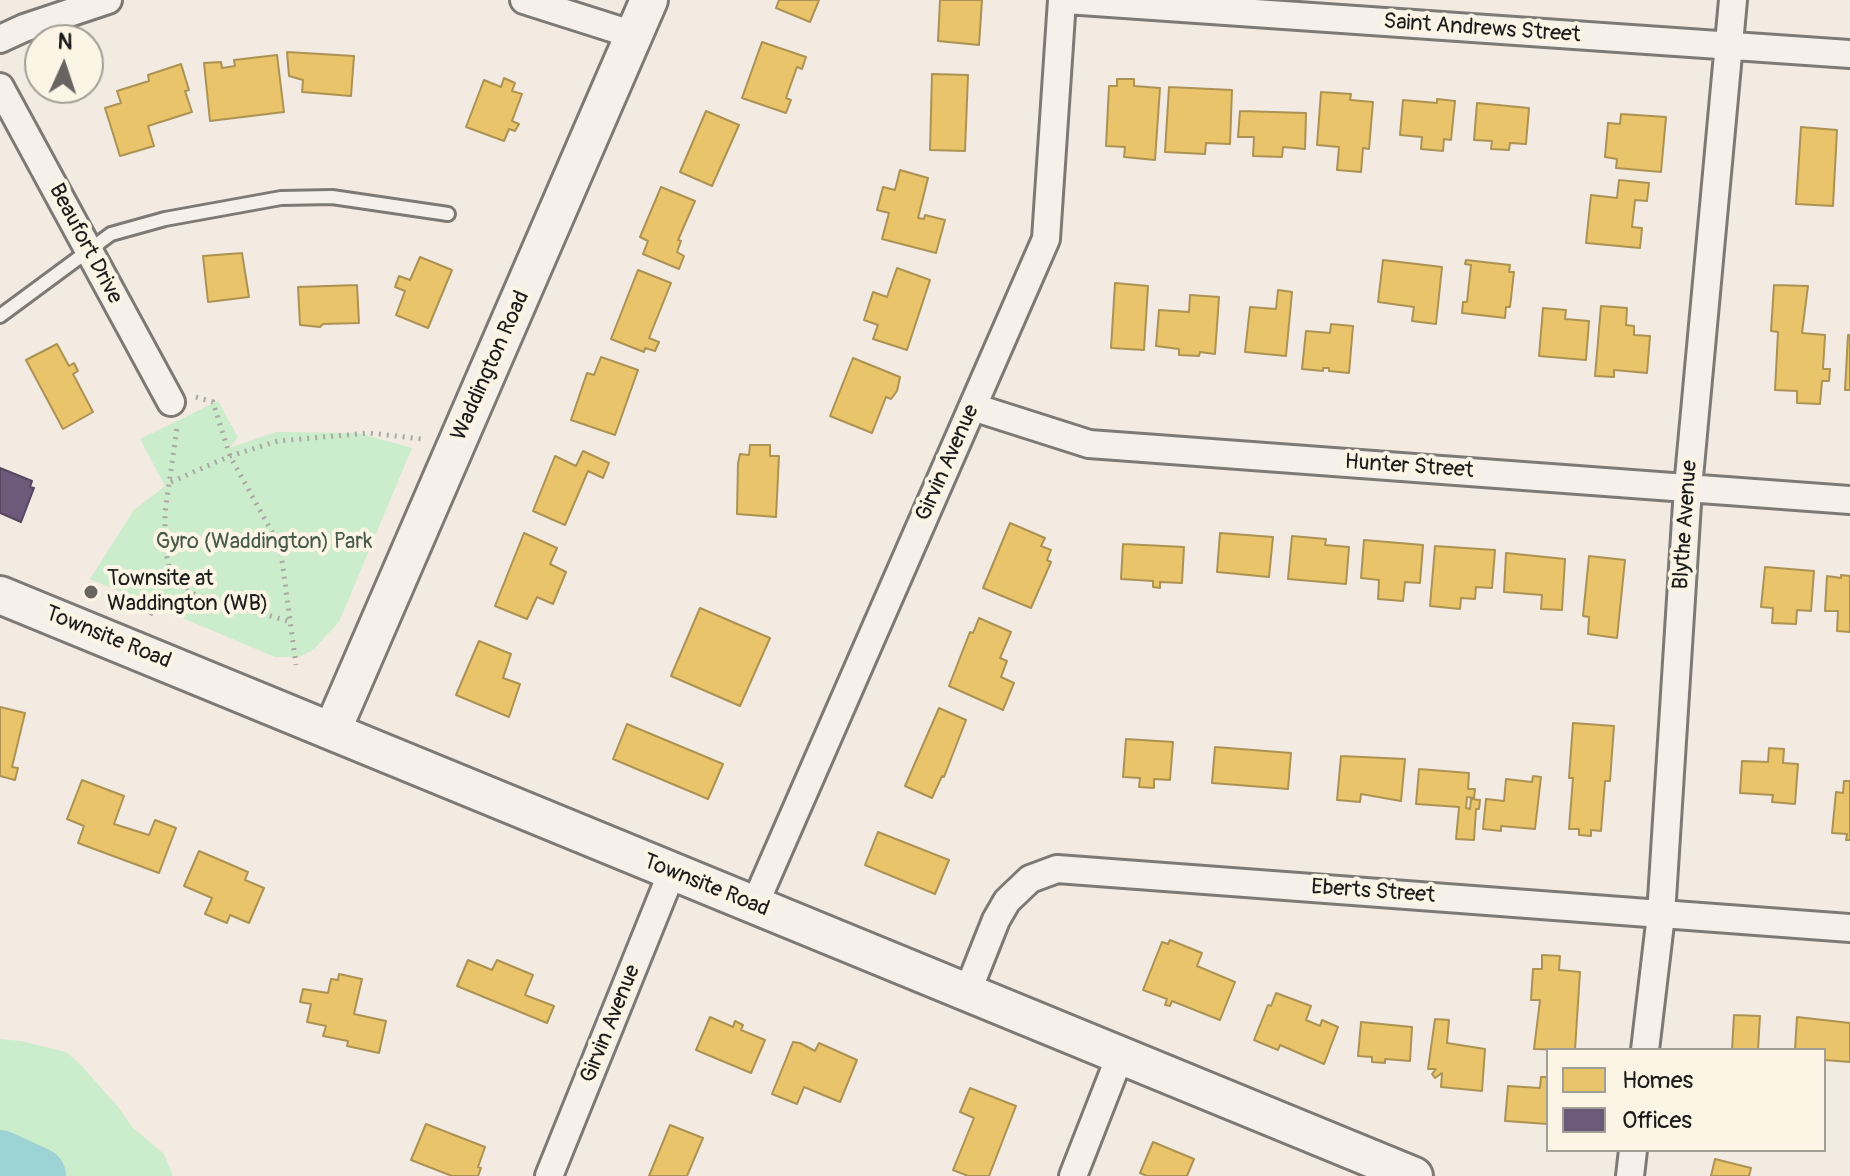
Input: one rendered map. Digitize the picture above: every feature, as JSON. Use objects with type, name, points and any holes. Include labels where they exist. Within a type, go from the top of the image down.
[{"type":"street","points":[[0,39],[108,0]]},
{"type":"street","points":[[524,0],[634,35]]},
{"type":"street","name":"Waddington Road","points":[[332,731],[649,0]]},
{"type":"street","name":"Saint Andrews Street","points":[[1064,0],[1850,54]]},
{"type":"street","name":"Girvin Avenue","points":[[754,906],[1046,239],[1064,0]]},
{"type":"street","name":"Blythe Avenue","points":[[1645,1048],[1661,915],[1688,488],[1733,0]]},
{"type":"street","name":"Beaufort Drive","points":[[0,87],[171,402]]},
{"type":"street","name":"Hunter Street","points":[[973,407],[1089,444],[1850,500]]},
{"type":"street","name":"Townsite Road","points":[[0,595],[1414,1176]]},
{"type":"street","name":"Eberts Street","points":[[967,993],[996,920],[1007,901],[1030,879],[1057,869],[1850,928]]},
{"type":"street","name":"Girvin Avenue","points":[[549,1176],[672,872]]},
{"type":"street","points":[[1073,1176],[1120,1056]]},
{"type":"street","points":[[1630,1176],[1633,1152]]},
{"type":"lane","points":[[0,316],[111,234],[165,219],[281,198],[332,197],[448,214]]},
{"type":"path","points":[[150,615],[172,582],[165,548],[165,512],[178,418],[171,402],[201,396],[213,402],[230,456],[281,553],[296,665]]},
{"type":"path","points":[[171,483],[230,456],[278,441],[369,433],[422,439]]},
{"type":"path","points":[[172,582],[196,595],[289,621]]},
{"type":"green space","name":"Gyro (Waddington) Park","points":[[218,401],[238,437],[229,448],[276,432],[358,433],[412,448],[339,622],[313,650],[299,657],[275,657],[90,579],[134,510],[165,486],[140,439]]},
{"type":"green space","points":[[0,1039],[66,1052],[119,1108],[132,1127],[164,1154],[173,1176],[0,1176]]},
{"type":"building: Homes","points":[[779,0],[819,0],[810,22],[776,8]]},
{"type":"building: Homes","points":[[940,0],[982,0],[979,45],[938,41]]},
{"type":"building: Homes","points":[[762,42],[806,57],[802,69],[797,67],[786,98],[791,100],[786,113],[742,98]]},
{"type":"building: Homes","points":[[287,52],[354,56],[351,96],[302,92],[303,80],[289,76]]},
{"type":"building: Homes","points":[[277,55],[284,112],[210,121],[204,63],[221,62],[222,68],[235,66],[234,60]]},
{"type":"building: Homes","points":[[181,64],[192,112],[148,126],[154,146],[120,156],[105,108],[121,103],[117,91],[149,81],[148,75]]},
{"type":"building: Homes","points":[[932,74],[968,75],[965,151],[930,150]]},
{"type":"building: Homes","points":[[504,78],[515,83],[512,91],[522,94],[512,121],[519,124],[515,131],[509,129],[504,141],[466,127],[484,80],[501,87]]},
{"type":"building: Homes","points":[[1117,79],[1134,79],[1134,86],[1160,88],[1155,160],[1124,157],[1125,147],[1106,146],[1109,86],[1117,86]]},
{"type":"building: Homes","points":[[1169,87],[1232,90],[1230,144],[1206,143],[1205,154],[1165,152]]},
{"type":"building: Homes","points":[[1321,92],[1351,94],[1350,100],[1373,102],[1369,149],[1363,148],[1361,172],[1337,170],[1339,147],[1317,145]]},
{"type":"building: Homes","points":[[1437,99],[1455,101],[1451,140],[1444,139],[1443,151],[1421,149],[1422,137],[1400,135],[1403,100],[1437,103]]},
{"type":"building: Homes","points":[[1477,103],[1529,108],[1526,144],[1510,143],[1509,150],[1491,149],[1492,141],[1474,140]]},
{"type":"building: Homes","points":[[706,111],[739,125],[712,186],[680,172]]},
{"type":"building: Homes","points":[[1240,111],[1306,113],[1305,149],[1283,147],[1282,157],[1253,156],[1254,137],[1238,137]]},
{"type":"building: Homes","points":[[1621,114],[1666,117],[1661,172],[1616,168],[1617,159],[1605,157],[1608,123],[1620,124]]},
{"type":"building: Homes","points":[[1801,127],[1837,130],[1833,206],[1796,204]]},
{"type":"building: Homes","points":[[900,170],[928,178],[918,218],[924,219],[925,215],[945,220],[936,253],[882,239],[889,213],[877,210],[883,187],[895,190]]},
{"type":"building: Homes","points":[[1619,180],[1649,183],[1647,201],[1635,200],[1632,227],[1642,228],[1640,248],[1586,243],[1591,195],[1617,198]]},
{"type":"building: Homes","points":[[661,187],[695,201],[678,240],[681,241],[677,252],[684,256],[679,269],[643,254],[648,241],[640,237]]},
{"type":"building: Homes","points":[[242,253],[249,297],[208,302],[203,256]]},
{"type":"building: Homes","points":[[420,257],[452,270],[428,328],[396,315],[405,291],[395,287],[399,276],[410,280]]},
{"type":"building: Homes","points":[[1383,260],[1442,267],[1436,324],[1412,321],[1414,307],[1378,302]]},
{"type":"building: Homes","points":[[1466,260],[1510,265],[1509,272],[1514,272],[1510,307],[1506,307],[1505,318],[1462,313],[1463,302],[1467,302],[1471,265],[1465,264]]},
{"type":"building: Homes","points":[[897,268],[930,280],[907,350],[873,339],[878,325],[864,320],[873,292],[887,297]]},
{"type":"building: Homes","points":[[638,270],[671,283],[649,338],[659,342],[655,351],[645,348],[644,352],[611,339]]},
{"type":"building: Homes","points":[[1115,283],[1148,286],[1144,350],[1111,348]]},
{"type":"building: Homes","points":[[357,285],[359,323],[323,324],[320,327],[300,325],[298,287]]},
{"type":"building: Homes","points":[[1774,285],[1808,286],[1802,333],[1825,335],[1823,369],[1830,369],[1829,381],[1822,381],[1820,404],[1797,403],[1797,391],[1775,390],[1778,332],[1771,331]]},
{"type":"building: Homes","points":[[1278,290],[1292,292],[1286,356],[1245,352],[1250,307],[1276,309]]},
{"type":"building: Homes","points":[[1190,295],[1219,297],[1215,354],[1200,352],[1199,356],[1179,355],[1179,349],[1156,346],[1159,310],[1189,312]]},
{"type":"building: Homes","points":[[1601,306],[1627,308],[1626,325],[1634,326],[1634,335],[1650,336],[1647,373],[1614,370],[1614,377],[1595,376]]},
{"type":"building: Homes","points":[[1543,308],[1566,310],[1565,319],[1589,321],[1586,360],[1539,356]]},
{"type":"building: Homes","points":[[1331,324],[1353,326],[1349,373],[1329,371],[1329,368],[1323,368],[1323,371],[1302,369],[1306,331],[1330,333]]},
{"type":"building: Homes","points":[[1848,335],[1850,390],[1845,390]]},
{"type":"building: Homes","points":[[57,344],[69,366],[74,363],[78,371],[73,374],[93,412],[63,429],[26,360]]},
{"type":"building: Homes","points":[[601,357],[638,370],[615,435],[571,420],[587,373],[594,375]]},
{"type":"building: Homes","points":[[853,358],[900,377],[897,391],[891,399],[886,397],[872,433],[830,416]]},
{"type":"building: Homes","points":[[750,445],[770,445],[770,456],[779,456],[776,517],[737,514],[738,463],[740,454],[749,455]]},
{"type":"building: Homes","points":[[583,451],[609,463],[603,478],[588,471],[565,525],[533,511],[555,456],[576,466]]},
{"type":"building: Homes","points":[[1010,523],[1045,538],[1041,546],[1051,550],[1047,560],[1051,562],[1031,608],[983,588]]},
{"type":"building: Homes","points":[[524,533],[557,548],[550,564],[566,572],[553,604],[537,597],[527,619],[495,606]]},
{"type":"building: Homes","points":[[1220,533],[1273,537],[1269,577],[1217,572]]},
{"type":"building: Homes","points":[[1292,536],[1326,539],[1325,545],[1349,547],[1346,584],[1288,579]]},
{"type":"building: Homes","points":[[1364,540],[1423,545],[1420,583],[1405,582],[1403,601],[1378,599],[1379,580],[1361,578]]},
{"type":"building: Homes","points":[[1123,544],[1184,547],[1182,583],[1160,582],[1160,588],[1153,587],[1153,581],[1121,579]]},
{"type":"building: Homes","points":[[1435,546],[1495,550],[1492,588],[1476,587],[1475,599],[1461,598],[1460,609],[1430,606]]},
{"type":"building: Homes","points":[[1506,553],[1565,559],[1562,610],[1541,609],[1542,595],[1504,592]]},
{"type":"building: Homes","points":[[1589,556],[1625,560],[1617,638],[1588,634],[1589,617],[1583,616]]},
{"type":"building: Homes","points":[[1765,567],[1814,571],[1811,611],[1797,610],[1796,624],[1772,623],[1773,608],[1761,607]]},
{"type":"building: Homes","points":[[1841,575],[1850,576],[1850,632],[1837,631],[1838,611],[1825,611],[1827,576],[1841,578]]},
{"type":"building: Homes","points":[[700,608],[770,638],[740,706],[671,676]]},
{"type":"building: Homes","points":[[979,618],[1011,632],[1000,658],[1007,661],[1001,677],[1014,683],[1003,710],[949,686],[970,632],[973,633]]},
{"type":"building: Homes","points":[[479,641],[511,654],[503,678],[520,684],[509,717],[456,695]]},
{"type":"building: Homes","points":[[0,707],[25,713],[12,767],[18,768],[15,780],[0,776]]},
{"type":"building: Homes","points":[[939,708],[966,720],[944,777],[932,798],[905,786]]},
{"type":"building: Homes","points":[[1573,723],[1614,726],[1610,781],[1605,781],[1601,831],[1591,830],[1591,836],[1579,835],[1579,829],[1569,829]]},
{"type":"building: Homes","points":[[627,724],[723,764],[708,799],[613,759]]},
{"type":"building: Homes","points":[[1126,739],[1173,742],[1170,780],[1154,779],[1154,788],[1139,787],[1140,778],[1123,777]]},
{"type":"building: Homes","points":[[1215,747],[1291,753],[1288,789],[1212,783]]},
{"type":"building: Homes","points":[[1769,748],[1784,749],[1783,763],[1798,764],[1795,804],[1772,802],[1773,795],[1740,793],[1742,761],[1768,762]]},
{"type":"building: Homes","points":[[1341,756],[1405,759],[1401,801],[1361,794],[1360,802],[1337,800]]},
{"type":"building: Homes","points":[[1419,769],[1469,773],[1468,789],[1475,789],[1474,798],[1467,797],[1466,808],[1470,809],[1471,799],[1480,800],[1479,809],[1476,809],[1474,840],[1456,839],[1459,807],[1416,804]]},
{"type":"building: Homes","points":[[1533,776],[1541,777],[1535,829],[1501,826],[1501,831],[1483,829],[1486,799],[1504,801],[1506,779],[1532,782]]},
{"type":"building: Homes","points":[[82,780],[124,796],[114,824],[149,835],[155,820],[176,828],[159,873],[78,843],[84,826],[67,819]]},
{"type":"building: Homes","points":[[1844,781],[1850,781],[1850,840],[1846,840],[1847,834],[1832,833],[1836,792],[1843,793]]},
{"type":"building: Homes","points":[[878,832],[949,860],[935,894],[865,865]]},
{"type":"building: Homes","points":[[199,851],[248,872],[245,880],[264,888],[249,923],[230,915],[227,923],[205,914],[212,898],[184,886]]},
{"type":"building: Homes","points":[[1170,940],[1202,953],[1197,966],[1235,982],[1220,1020],[1172,1001],[1170,1006],[1165,1005],[1167,999],[1143,990],[1162,942],[1168,944]]},
{"type":"building: Homes","points":[[1542,955],[1560,956],[1559,970],[1580,972],[1575,1048],[1534,1049],[1540,1000],[1531,1000],[1533,969],[1542,969]]},
{"type":"building: Homes","points":[[468,960],[492,970],[497,960],[533,975],[525,995],[554,1006],[547,1023],[457,986]]},
{"type":"building: Homes","points":[[339,974],[362,979],[354,1014],[386,1021],[379,1053],[347,1046],[348,1041],[323,1036],[326,1026],[307,1022],[311,1004],[300,1002],[303,989],[328,993],[331,979],[338,980]]},
{"type":"building: Homes","points":[[1276,993],[1311,1006],[1306,1020],[1320,1026],[1322,1020],[1338,1027],[1324,1064],[1280,1045],[1278,1050],[1254,1040]]},
{"type":"building: Homes","points":[[1734,1015],[1760,1016],[1758,1048],[1732,1048]]},
{"type":"building: Homes","points":[[710,1017],[733,1027],[735,1021],[743,1025],[741,1030],[765,1040],[751,1073],[696,1050]]},
{"type":"building: Homes","points":[[1797,1017],[1850,1023],[1850,1062],[1826,1060],[1826,1048],[1795,1048]]},
{"type":"building: Homes","points":[[1435,1019],[1449,1020],[1447,1043],[1485,1049],[1482,1091],[1441,1087],[1442,1073],[1435,1078],[1432,1074],[1436,1069],[1428,1069]]},
{"type":"building: Homes","points":[[1361,1022],[1412,1027],[1410,1061],[1385,1059],[1385,1063],[1372,1062],[1372,1057],[1358,1056]]},
{"type":"building: Homes","points":[[793,1042],[815,1051],[819,1043],[857,1060],[840,1102],[804,1087],[797,1104],[772,1094]]},
{"type":"building: Homes","points":[[1541,1077],[1546,1077],[1546,1124],[1505,1121],[1508,1086],[1540,1088]]},
{"type":"building: Homes","points":[[970,1088],[1016,1106],[989,1176],[968,1176],[953,1170],[974,1118],[960,1112]]},
{"type":"building: Homes","points":[[426,1124],[485,1147],[478,1176],[452,1176],[411,1160]]},
{"type":"building: Homes","points":[[670,1125],[703,1138],[687,1176],[649,1176]]},
{"type":"building: Homes","points":[[1153,1142],[1194,1159],[1187,1176],[1147,1176],[1140,1173]]},
{"type":"building: Homes","points":[[1715,1159],[1751,1168],[1749,1176],[1711,1176]]},
{"type":"building: Offices","points":[[0,468],[32,481],[30,487],[34,488],[21,522],[0,513]]},
{"type":"waterway","points":[[0,1159],[37,1176]]},
{"type":"place","name":"Townsite at Waddington (WB)","points":[[91,592]]}]
